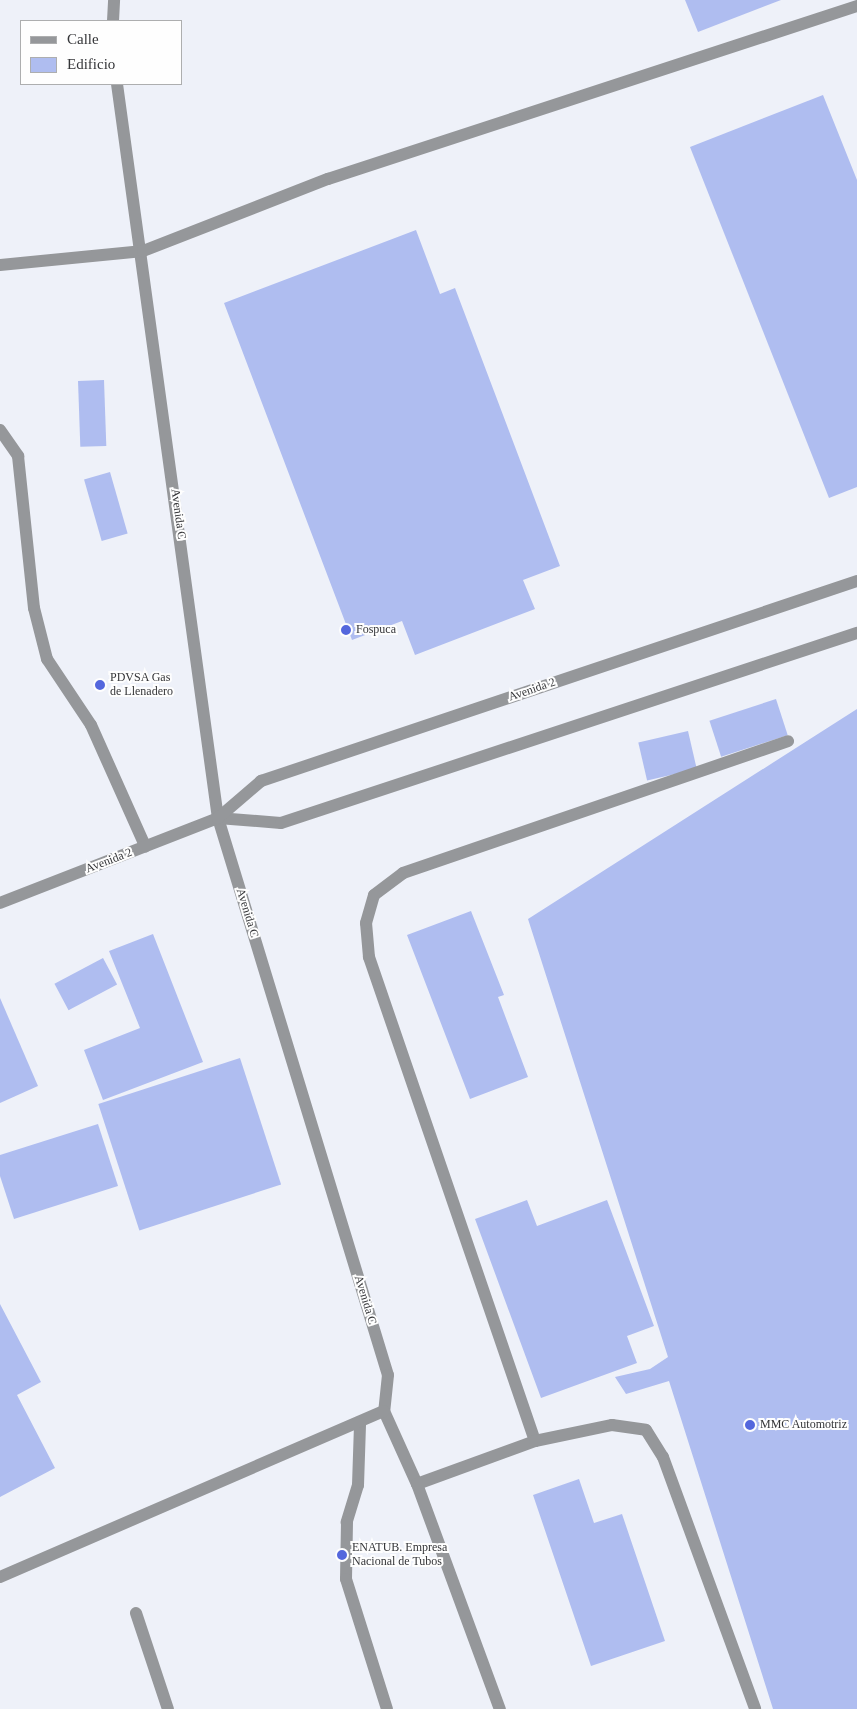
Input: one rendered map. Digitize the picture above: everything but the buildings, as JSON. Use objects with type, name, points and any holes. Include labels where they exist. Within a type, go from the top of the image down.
[{"type":"street","points":[[113,20],[114,0]]},
{"type":"street","points":[[0,265],[143,252],[328,179],[857,6]]},
{"type":"street","name":"Avenida C","points":[[117,85],[143,252],[218,818],[388,1375],[384,1411]]},
{"type":"street","points":[[0,430],[18,456],[34,608],[47,659],[91,725],[146,846]]},
{"type":"street","name":"Avenida 2","points":[[0,904],[218,818],[261,781],[857,581]]},
{"type":"street","name":"Avenida 2","points":[[218,818],[281,822],[857,633]]},
{"type":"street","points":[[536,1441],[368,956],[366,923],[374,895],[402,873],[788,741]]},
{"type":"street","points":[[0,1577],[360,1425],[384,1411],[416,1484],[500,1709]]},
{"type":"street","points":[[360,1425],[358,1485],[347,1522],[346,1579],[387,1709]]},
{"type":"street","points":[[416,1484],[536,1441],[612,1425],[646,1430],[663,1458],[755,1709]]},
{"type":"street","points":[[136,1613],[168,1709]]},
{"type":"place","name":"Fospuca","points":[[346,630]]},
{"type":"place","name":"PDVSA Gas de Llenadero","points":[[100,685]]},
{"type":"place","name":"MMC Automotriz","points":[[750,1425]]},
{"type":"place","name":"ENATUB. Empresa Nacional de Tubos","points":[[342,1555]]}]
